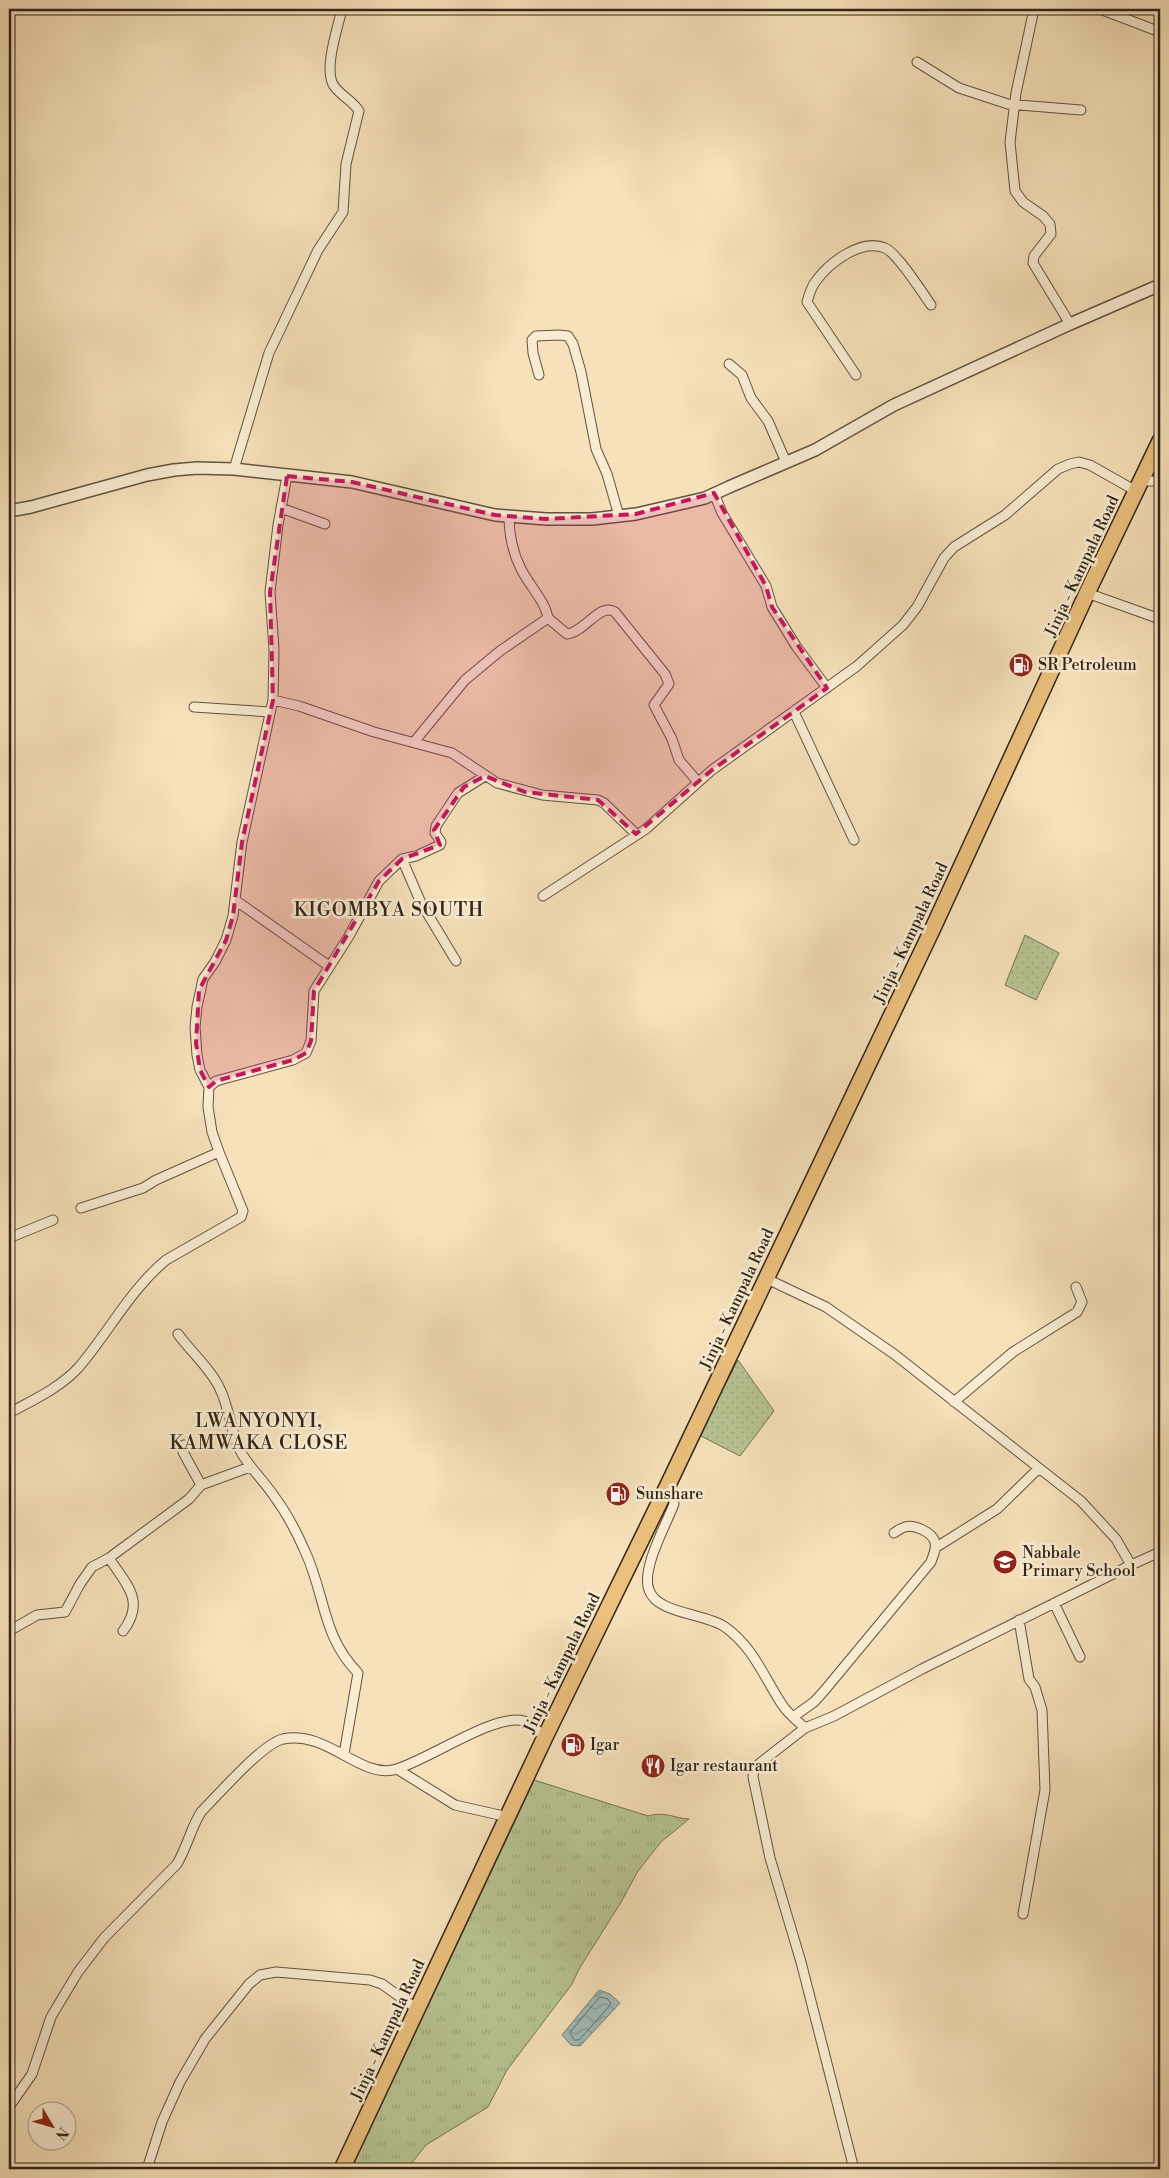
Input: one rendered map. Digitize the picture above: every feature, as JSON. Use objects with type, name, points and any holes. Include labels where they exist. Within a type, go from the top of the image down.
[{"type":"highway","name":"Jinja - Kampala Road","points":[[342,2169],[545,1737],[668,1485],[933,928],[1087,593],[1160,441]]},
{"type":"street","points":[[234,469],[269,353],[318,250],[343,212],[346,164],[359,111],[334,86],[330,77],[331,61],[342,9]]},
{"type":"street","points":[[1034,9],[1015,105],[1010,142],[1015,191],[1023,202],[1043,216],[1050,224],[1051,230],[1048,239],[1034,256],[1033,263],[1070,324]]},
{"type":"street","points":[[1100,9],[1160,32]]},
{"type":"street","points":[[916,62],[958,88],[1015,105],[1081,110]]},
{"type":"street","points":[[856,375],[807,302],[816,280],[837,260],[864,246],[887,249],[900,263],[931,305]]},
{"type":"street","points":[[9,512],[174,470],[234,469],[352,482],[496,515],[546,519],[619,516],[705,498],[815,450],[894,405],[1160,285]]},
{"type":"street","points":[[539,375],[533,353],[532,340],[536,336],[568,336],[573,344],[581,372],[596,449],[607,474],[619,516]]},
{"type":"street","points":[[730,364],[742,375],[750,398],[768,421],[786,462]]},
{"type":"street","points":[[543,896],[657,820],[698,782],[858,666],[903,625],[927,593],[944,558],[954,547],[1005,514],[1058,469],[1079,462],[1139,486],[1160,481]]},
{"type":"street","points":[[9,1413],[57,1387],[78,1368],[134,1292],[166,1260],[241,1217],[243,1211],[212,1132],[208,1107],[209,1087],[200,1070],[196,1043],[199,990],[203,979],[216,962],[226,940],[233,916],[242,842],[273,700],[274,649],[270,592],[281,508],[288,476]]},
{"type":"street","points":[[714,493],[722,513],[766,586],[772,607],[796,646],[826,688]]},
{"type":"street","points":[[281,508],[325,524]]},
{"type":"street","points":[[509,516],[509,530],[521,569],[548,618],[567,634],[575,633],[604,610],[612,610],[665,674],[669,684],[654,705],[672,739],[679,760],[698,782]]},
{"type":"street","points":[[1087,593],[1160,619]]},
{"type":"street","points":[[414,742],[465,680],[500,651],[548,618]]},
{"type":"street","points":[[273,700],[299,706],[374,732],[452,753],[463,758],[497,783],[525,792],[598,800],[604,803],[636,834]]},
{"type":"street","points":[[194,707],[270,712]]},
{"type":"street","points":[[794,712],[854,840]]},
{"type":"street","points":[[209,1087],[216,1081],[293,1060],[306,1053],[311,1042],[314,991],[349,936],[379,881],[402,859],[416,856],[440,845],[435,833],[436,826],[458,793],[485,776]]},
{"type":"street","points":[[402,859],[421,903],[456,961]]},
{"type":"street","points":[[235,900],[329,966]]},
{"type":"street","points":[[81,1208],[143,1188],[156,1180],[219,1152]]},
{"type":"street","points":[[9,1238],[54,1220]]},
{"type":"street","points":[[765,1278],[826,1307],[894,1354],[1081,1501],[1116,1539],[1131,1564]]},
{"type":"street","points":[[954,1402],[1013,1352],[1077,1312],[1082,1302],[1076,1287]]},
{"type":"street","points":[[178,1334],[220,1389],[234,1437],[250,1467],[274,1496],[303,1547],[318,1584],[332,1636],[344,1658],[358,1673],[344,1754]]},
{"type":"street","points":[[184,1446],[183,1452],[201,1485]]},
{"type":"street","points":[[9,1631],[37,1615],[66,1612],[80,1584],[92,1567],[109,1558],[189,1499],[201,1485],[250,1467]]},
{"type":"street","points":[[936,1548],[997,1509],[1038,1469]]},
{"type":"street","points":[[668,1485],[674,1504],[650,1563],[647,1578],[648,1588],[652,1597],[674,1610],[710,1619],[732,1633],[752,1653],[781,1703],[805,1728]]},
{"type":"street","points":[[793,1717],[814,1702],[824,1691],[931,1562],[936,1548],[932,1537],[915,1526],[905,1527],[894,1533]]},
{"type":"street","points":[[854,2169],[801,1962],[770,1858],[753,1777],[754,1769],[805,1728],[834,1716],[1131,1564],[1160,1552]]},
{"type":"street","points":[[109,1558],[131,1588],[134,1604],[130,1623],[123,1631]]},
{"type":"street","points":[[1054,1603],[1080,1657]]},
{"type":"street","points":[[1019,1620],[1030,1679],[1035,1687],[1042,1710],[1046,1790],[1023,1914]]},
{"type":"street","points":[[9,2107],[32,2074],[51,2017],[78,1972],[104,1938],[177,1864],[184,1852],[194,1823],[201,1812],[264,1749],[281,1739],[310,1739],[383,1772],[397,1769],[466,1736],[515,1719],[525,1721],[545,1737]]},
{"type":"street","points":[[397,1769],[455,1804],[508,1817]]},
{"type":"street","points":[[148,2169],[162,2122],[180,2082],[205,2039],[249,1984],[260,1975],[276,1972],[370,1980],[382,1984],[417,2009]]},
{"type":"highlighted area","points":[[287,476],[352,482],[495,515],[546,519],[636,514],[714,493],[766,586],[772,607],[827,688],[712,770],[636,834],[598,800],[525,792],[485,776],[464,787],[434,830],[440,845],[402,859],[379,881],[314,991],[311,1041],[306,1053],[293,1060],[216,1081],[209,1087],[200,1070],[196,1043],[199,990],[226,940],[233,916],[242,842],[273,700],[270,592]]},
{"type":"green space","points":[[1025,935],[1059,953],[1036,1000],[1005,985]]},
{"type":"green space","points":[[738,1360],[774,1411],[740,1456],[699,1435]]},
{"type":"green space","points":[[534,1780],[648,1816],[664,1814],[689,1819],[661,1842],[638,1871],[620,1904],[579,1969],[572,1984],[507,2070],[488,2107],[426,2145],[407,2169],[351,2169]]},
{"type":"water","points":[[599,1990],[610,1994],[620,2003],[580,2046],[571,2045],[562,2035]]},
{"type":"place","name":"SR Petroleum","points":[[1021,665]]},
{"type":"place","name":"Sunshare","points":[[618,1494]]},
{"type":"place","name":"Nabbale Primary School","points":[[1005,1562]]},
{"type":"place","name":"Igar","points":[[573,1745]]},
{"type":"place","name":"Igar restaurant","points":[[653,1766]]},
{"type":"district","name":"KIGOMBYA SOUTH","points":[[389,910]]},
{"type":"district","name":"LWANYONYI, KAMWAKA CLOSE","points":[[259,1432]]}]
